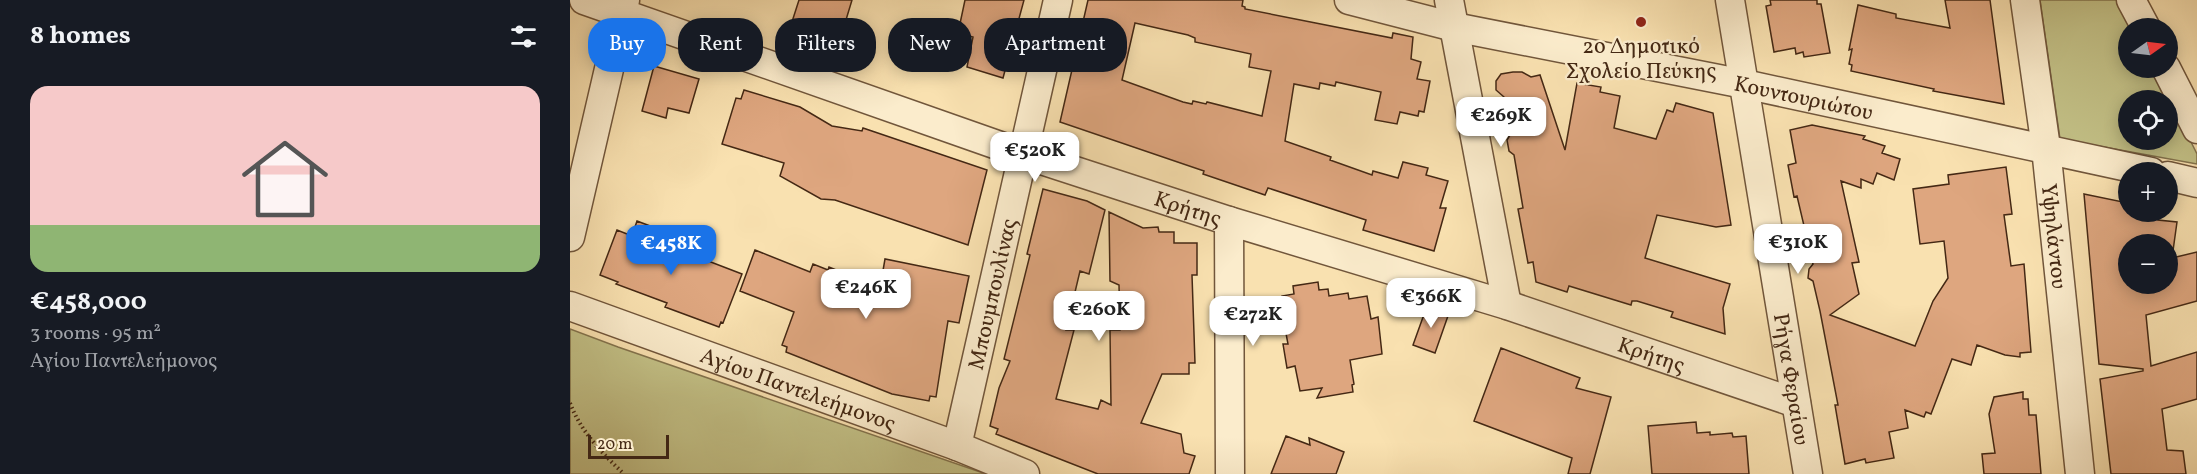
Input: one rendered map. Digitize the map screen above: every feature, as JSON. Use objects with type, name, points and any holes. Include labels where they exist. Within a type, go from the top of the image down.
[{"type":"street","name":"Κρήτης","points":[[584,0],[623,7],[1023,154],[1229,221],[1507,305],[1796,403]]},
{"type":"street","name":"Μπουμπουλίνας","points":[[957,446],[1058,0]]},
{"type":"street","name":"Κουντουριώτου","points":[[1349,0],[1452,13],[1744,84],[2118,164]]},
{"type":"street","name":"Ρήγα Φεραίου","points":[[1731,0],[1808,474]]},
{"type":"street","name":"Υψηλάντου","points":[[2025,0],[2046,148],[2080,474]]},
{"type":"street","points":[[2131,0],[2141,18]]},
{"type":"street","points":[[570,237],[623,7]]},
{"type":"street","points":[[1452,13],[1507,305]]},
{"type":"street","points":[[2171,78],[2197,129]]},
{"type":"street","points":[[2178,178],[2197,183]]},
{"type":"street","points":[[1229,221],[1230,474]]},
{"type":"street","name":"Αγίου Παντελεήμονος","points":[[570,306],[957,446],[1025,474]]},
{"type":"path","points":[[570,403],[576,418],[598,449],[624,474]]},
{"type":"shaded area","points":[[2040,0],[2121,0],[2130,18],[2118,18],[2118,78],[2159,78],[2165,90],[2118,90],[2118,150],[2060,139]]},
{"type":"shaded area","points":[[2178,116],[2197,154],[2197,164],[2120,150],[2178,150]]},
{"type":"shaded area","points":[[570,329],[618,347],[986,474],[570,474]]},
{"type":"building","points":[[799,0],[852,0],[847,18],[793,18]]},
{"type":"building","points":[[965,0],[1024,0],[1019,18],[984,18],[984,72],[1005,72],[1003,78],[972,69],[972,18],[961,18]]},
{"type":"building","points":[[1088,0],[1243,0],[1242,6],[1245,9],[1392,38],[1393,33],[1413,37],[1411,59],[1421,62],[1417,79],[1430,81],[1424,112],[1419,111],[1418,116],[1400,112],[1397,124],[1375,120],[1381,92],[1336,82],[1335,86],[1320,83],[1319,89],[1294,84],[1285,141],[1331,157],[1330,160],[1372,175],[1373,171],[1398,178],[1403,162],[1428,168],[1426,175],[1448,181],[1440,208],[1446,208],[1434,251],[1363,230],[1366,220],[1268,188],[1265,195],[1203,174],[1204,171],[1060,122],[1071,72],[1124,72],[1122,80],[1183,102],[1192,104],[1193,101],[1206,104],[1207,102],[1262,116],[1271,71],[1249,67],[1251,54],[1195,42],[1195,38],[1188,35],[1135,23],[1127,58],[1127,18],[1084,18]]},
{"type":"building","points":[[1770,0],[1817,0],[1817,4],[1821,4],[1830,53],[1804,57],[1803,52],[1796,54],[1795,48],[1774,52],[1766,6],[1771,5]]},
{"type":"building","points":[[1945,0],[1990,0],[2004,104],[1933,91],[1934,89],[1851,71],[1852,65],[1849,64],[1852,49],[1849,50],[1858,5],[1896,14],[1896,18],[1950,28]]},
{"type":"building","points":[[666,69],[699,79],[689,113],[668,108],[666,118],[642,111],[652,72],[666,72]]},
{"type":"building","points":[[1522,72],[1531,77],[1540,75],[1565,150],[1577,83],[1601,87],[1600,92],[1620,96],[1614,128],[1656,139],[1667,110],[1673,112],[1676,103],[1713,113],[1731,225],[1716,227],[1657,215],[1645,258],[1730,284],[1723,308],[1725,334],[1671,317],[1673,312],[1637,301],[1632,301],[1631,305],[1569,286],[1567,292],[1536,282],[1533,262],[1528,263],[1518,209],[1523,208],[1514,155],[1509,151],[1507,140],[1510,135],[1504,125],[1504,97],[1496,90],[1496,81],[1501,74]]},
{"type":"building","points":[[744,90],[800,107],[832,126],[862,131],[863,128],[987,170],[968,245],[835,200],[821,199],[780,176],[784,163],[722,144],[736,98],[741,99]]},
{"type":"building","points":[[1812,125],[1865,136],[1863,139],[1885,146],[1882,153],[1900,159],[1894,180],[1877,173],[1873,184],[1861,179],[1861,188],[1841,181],[1859,262],[1852,263],[1859,294],[1830,315],[1915,346],[1933,301],[1948,278],[1944,241],[1920,244],[1913,189],[1949,184],[1948,175],[2006,167],[2012,214],[2004,215],[2011,266],[2024,264],[2031,352],[2020,353],[2020,357],[2005,355],[1977,345],[1971,365],[1952,359],[1931,414],[1926,412],[1924,417],[1905,410],[1908,428],[1889,432],[1894,458],[1866,463],[1865,459],[1845,464],[1835,405],[1838,405],[1820,311],[1813,281],[1808,278],[1809,269],[1813,264],[1797,196],[1794,197],[1788,165],[1796,163],[1790,130]]},
{"type":"building","points":[[1043,189],[1087,201],[1105,210],[1089,274],[1080,271],[1066,330],[1074,330],[1056,399],[1098,409],[1101,400],[1111,405],[1110,330],[1120,330],[1119,285],[1110,281],[1109,212],[1143,228],[1158,227],[1159,232],[1174,232],[1174,243],[1197,243],[1197,275],[1192,275],[1195,363],[1189,363],[1189,374],[1162,374],[1141,423],[1181,434],[1184,453],[1195,456],[1189,474],[1098,474],[996,434],[998,429],[990,426],[999,388],[1010,361],[1004,359],[1030,255],[1027,254]]},
{"type":"building","points":[[2084,194],[2118,201],[2118,222],[2177,222],[2175,234],[2118,234],[2118,294],[2178,294],[2178,257],[2197,252],[2197,301],[2146,315],[2151,366],[2197,352],[2197,399],[2162,409],[2167,450],[2183,451],[2186,474],[2111,474],[2100,379],[2143,371],[2143,369],[2099,364]]},
{"type":"building","points":[[637,221],[658,229],[653,245],[690,254],[742,274],[723,323],[721,322],[719,327],[665,307],[667,303],[616,284],[618,282],[600,275],[617,230],[632,236]]},
{"type":"building","points":[[755,250],[810,272],[813,264],[828,270],[829,267],[880,288],[885,259],[969,276],[959,323],[948,321],[936,397],[930,396],[929,401],[892,394],[786,352],[787,347],[782,345],[794,312],[740,291]]},
{"type":"building","points":[[1318,282],[1319,290],[1328,289],[1329,296],[1348,293],[1349,299],[1367,296],[1371,319],[1378,317],[1382,354],[1350,360],[1353,392],[1317,398],[1322,388],[1300,391],[1295,366],[1287,368],[1283,344],[1288,344],[1281,307],[1284,306],[1282,296],[1294,294],[1293,286]]},
{"type":"building","points":[[1427,306],[1449,313],[1435,353],[1413,345]]},
{"type":"building","points":[[1501,348],[1580,378],[1576,388],[1611,397],[1590,474],[1568,474],[1572,458],[1474,421]]},
{"type":"building","points":[[2023,392],[2023,399],[2028,399],[2029,415],[2036,415],[2041,474],[1984,474],[1982,454],[1995,453],[1989,414],[1994,397]]},
{"type":"building","points":[[1696,422],[1697,433],[1710,432],[1710,435],[1732,433],[1733,437],[1746,436],[1749,474],[1652,474],[1648,426]]},
{"type":"building","points":[[1286,436],[1310,445],[1309,438],[1344,452],[1336,474],[1271,474]]},
{"type":"place","name":"2ο Δημοτικό Σχολείο Πεύκης","points":[[1641,22]]}]
